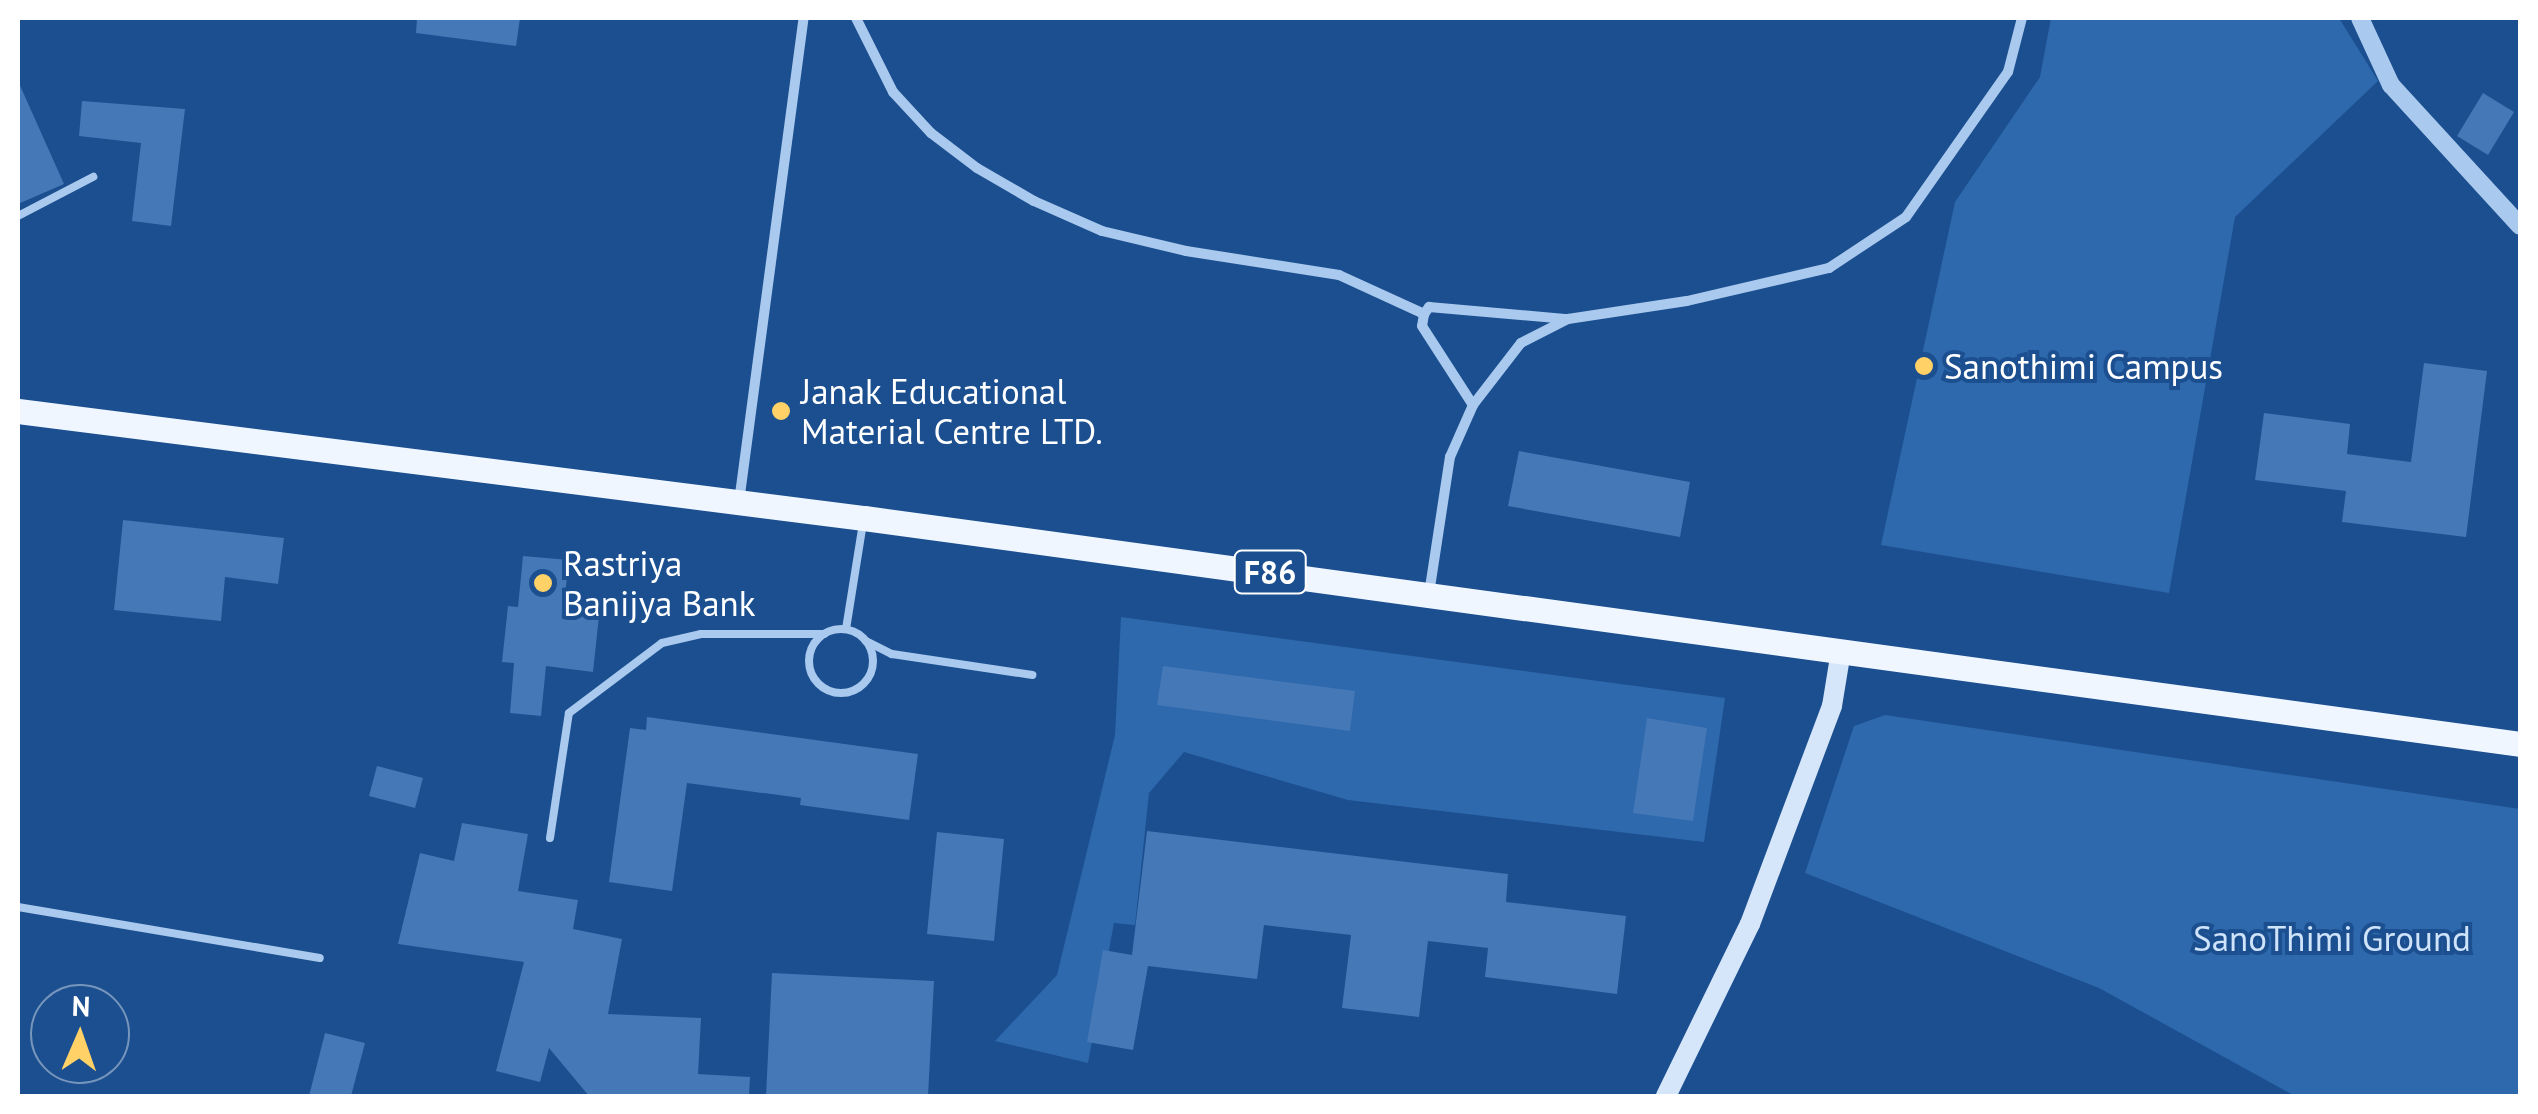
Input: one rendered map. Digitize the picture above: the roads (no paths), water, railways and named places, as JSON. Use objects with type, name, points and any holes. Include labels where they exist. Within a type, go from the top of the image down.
[{"type":"main road","name":"F86","points":[[18,411],[864,518],[2520,744]]},
{"type":"main road","points":[[1666,1096],[1750,924],[1832,706],[1840,651]]},
{"type":"street","points":[[739,502],[804,18]]},
{"type":"street","points":[[856,18],[893,92],[931,133],[978,168],[1034,200],[1102,231],[1186,251],[1340,276],[1424,314]]},
{"type":"street","points":[[1473,404],[1422,326],[1429,308],[1568,319],[1688,300],[1829,268],[1906,216],[2008,72],[2022,18]]},
{"type":"street","points":[[2360,18],[2391,84],[2520,226]]},
{"type":"street","points":[[1430,594],[1450,457],[1473,404],[1521,342],[1568,319]]},
{"type":"lane","points":[[18,216],[93,177]]},
{"type":"lane","points":[[846,629],[864,518]]},
{"type":"lane","points":[[550,838],[569,713],[662,643],[701,634],[824,634],[846,629],[892,654],[1032,675]]},
{"type":"lane","points":[[824,634],[816,641],[809,662],[817,682],[836,693],[858,689],[866,682],[874,661],[866,641]]},
{"type":"lane","points":[[18,908],[320,958]]},
{"type":"place","name":"Sanothimi Campus","points":[[1924,366]]},
{"type":"place","name":"Janak Educational Material Centre LTD.","points":[[781,411]]},
{"type":"place","name":"Rastriya Banijya Bank","points":[[543,583]]},
{"type":"park label","name":"SanoThimi Ground","points":[[2332,938]]}]
